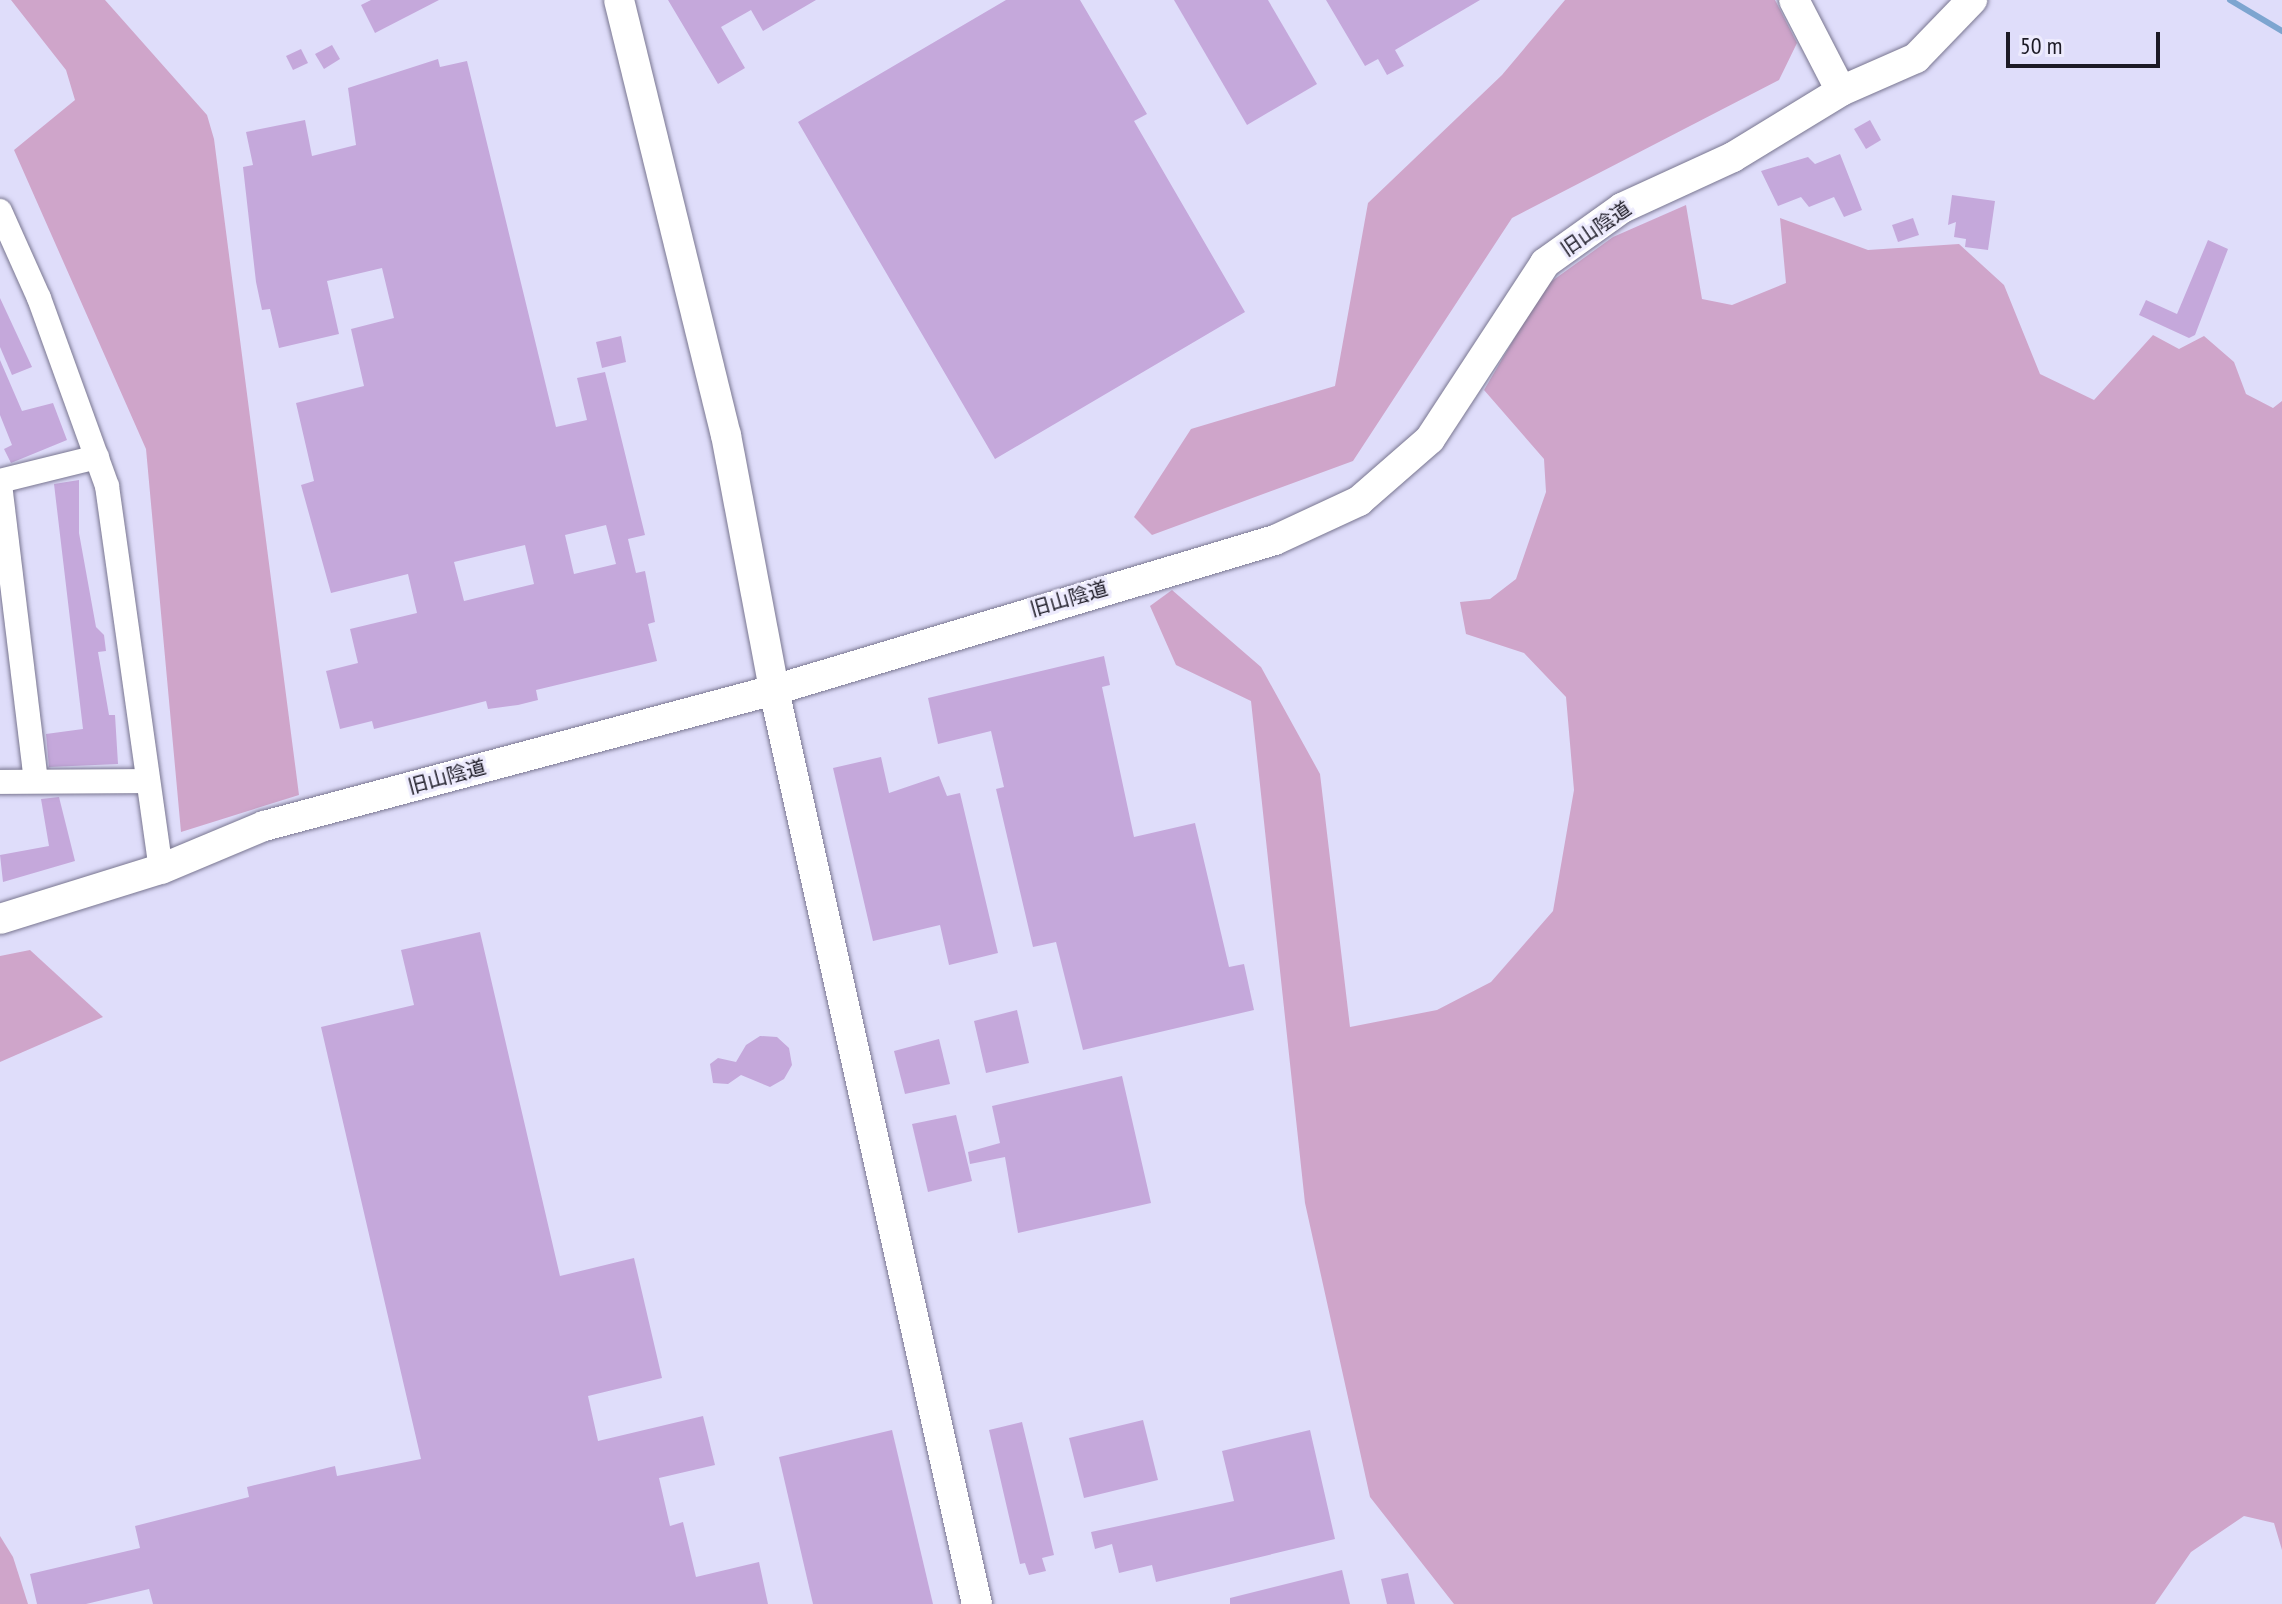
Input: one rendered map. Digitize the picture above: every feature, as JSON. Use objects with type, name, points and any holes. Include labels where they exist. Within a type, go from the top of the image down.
[{"type":"street","points":[[619,0],[726,435],[774,690],[977,1604]]},
{"type":"street","points":[[1794,0],[1841,91]]},
{"type":"street","name":"旧山陰道","points":[[0,919],[161,869],[264,826],[774,690],[1275,540],[1359,501],[1430,439],[1545,263],[1622,208],[1733,157],[1841,91],[1916,58],[1972,0]]},
{"type":"street","points":[[0,211],[39,298],[107,486],[145,781],[161,869]]},
{"type":"street","points":[[36,780],[0,483],[97,457]]},
{"type":"street","points":[[0,782],[145,781]]},
{"type":"shaded area","points":[[11,0],[105,0],[207,115],[214,139],[299,795],[181,832],[146,449],[14,150],[75,100],[66,70]]},
{"type":"shaded area","points":[[1565,0],[1775,0],[1797,43],[1779,80],[1512,218],[1353,461],[1152,535],[1134,517],[1191,429],[1335,386],[1368,203],[1502,75]]},
{"type":"shaded area","points":[[1686,205],[1702,299],[1732,305],[1786,283],[1780,218],[1868,250],[1959,244],[2004,285],[2040,374],[2094,400],[2153,335],[2179,349],[2204,336],[2234,362],[2246,394],[2273,408],[2282,401],[2282,1550],[2274,1523],[2244,1516],[2191,1552],[2155,1604],[1454,1604],[1370,1497],[1305,1203],[1251,701],[1176,665],[1150,606],[1172,590],[1261,667],[1320,774],[1350,1027],[1437,1010],[1491,982],[1553,911],[1574,790],[1566,697],[1524,653],[1466,634],[1460,602],[1490,599],[1516,579],[1546,492],[1544,459],[1484,390],[1545,286],[1613,237]]},
{"type":"shaded area","points":[[30,950],[103,1017],[0,1062],[0,956]]},
{"type":"shaded area","points":[[0,1536],[13,1557],[28,1604],[0,1604]]},
{"type":"building","points":[[371,0],[439,0],[375,33],[361,5]]},
{"type":"building","points":[[668,0],[816,0],[763,31],[751,10],[721,27],[745,68],[718,84]]},
{"type":"building","points":[[1006,0],[1080,0],[1147,114],[1134,121],[1245,312],[995,459],[798,122]]},
{"type":"building","points":[[1174,0],[1268,0],[1317,84],[1247,125]]},
{"type":"building","points":[[1326,0],[1480,0],[1395,50],[1404,66],[1387,75],[1378,59],[1365,66]]},
{"type":"building","points":[[332,45],[340,59],[324,69],[315,54]]},
{"type":"building","points":[[301,49],[308,63],[293,70],[286,56]]},
{"type":"building","points":[[438,59],[440,67],[467,61],[556,427],[587,420],[577,378],[605,372],[645,535],[628,539],[636,573],[645,571],[655,622],[648,624],[657,661],[536,690],[538,700],[518,705],[488,709],[486,701],[374,729],[372,721],[340,729],[326,671],[358,663],[350,629],[417,613],[408,574],[331,593],[301,485],[314,481],[296,403],[364,386],[351,329],[394,318],[382,268],[327,281],[339,334],[279,348],[270,309],[262,310],[256,282],[243,167],[253,165],[246,132],[305,120],[312,156],[356,145],[348,88]],"holes":[[[606,525],[616,564],[574,574],[565,535]],[[525,545],[534,584],[464,601],[454,562]]]},
{"type":"building","points":[[1870,120],[1881,140],[1866,149],[1854,129]]},
{"type":"building","points":[[1840,154],[1862,210],[1844,217],[1834,197],[1809,207],[1801,197],[1778,206],[1761,171],[1808,157],[1815,164]]},
{"type":"building","points":[[1952,195],[1995,201],[1988,250],[1965,247],[1966,239],[1954,237],[1956,222],[1948,225]]},
{"type":"building","points":[[1913,218],[1919,235],[1898,242],[1892,225]]},
{"type":"building","points":[[2208,240],[2228,249],[2195,335],[2189,338],[2139,315],[2146,300],[2177,314]]},
{"type":"building","points":[[0,298],[32,367],[12,375],[0,347]]},
{"type":"building","points":[[621,336],[626,362],[602,368],[596,342]]},
{"type":"building","points":[[0,360],[22,411],[53,403],[67,440],[11,463],[4,449],[12,445],[0,415]]},
{"type":"building","points":[[79,480],[79,533],[96,627],[104,635],[106,651],[98,652],[109,715],[115,715],[118,764],[49,767],[46,734],[83,729],[54,484]]},
{"type":"building","points":[[1104,656],[1110,685],[1102,687],[1134,837],[1195,823],[1229,967],[1244,964],[1254,1010],[1083,1050],[1056,942],[1033,947],[996,789],[1004,787],[991,731],[938,744],[928,698]]},
{"type":"building","points":[[881,757],[889,793],[939,776],[947,796],[960,793],[998,953],[949,965],[940,925],[873,941],[833,768]]},
{"type":"building","points":[[59,797],[75,861],[3,882],[0,855],[49,846],[41,799]]},
{"type":"building","points":[[480,932],[560,1276],[634,1258],[662,1378],[588,1396],[598,1441],[703,1416],[715,1465],[659,1478],[670,1526],[683,1522],[696,1577],[759,1562],[768,1604],[153,1604],[149,1589],[86,1604],[37,1604],[30,1574],[140,1548],[135,1526],[249,1497],[247,1487],[335,1466],[337,1476],[421,1459],[321,1027],[414,1005],[401,950]]},
{"type":"building","points":[[1017,1010],[1029,1063],[986,1073],[974,1021]]},
{"type":"building","points":[[760,1036],[777,1037],[789,1048],[792,1065],[784,1079],[770,1087],[741,1075],[728,1084],[713,1083],[710,1064],[718,1058],[736,1062],[746,1045]]},
{"type":"building","points":[[939,1039],[950,1084],[905,1094],[894,1051]]},
{"type":"building","points":[[1122,1076],[1151,1203],[1018,1233],[1005,1157],[970,1164],[968,1152],[1000,1143],[992,1106]]},
{"type":"building","points":[[956,1115],[972,1181],[928,1192],[912,1124]]},
{"type":"building","points":[[1143,1420],[1158,1480],[1084,1498],[1069,1438]]},
{"type":"building","points":[[1022,1422],[1054,1555],[1042,1558],[1046,1571],[1029,1575],[1025,1563],[1020,1564],[989,1430]]},
{"type":"building","points":[[892,1430],[933,1604],[813,1604],[779,1457]]},
{"type":"building","points":[[1310,1430],[1335,1539],[1156,1582],[1152,1565],[1119,1573],[1112,1544],[1095,1549],[1091,1532],[1234,1501],[1222,1451]]},
{"type":"building","points":[[1342,1570],[1350,1604],[1230,1604],[1230,1598]]},
{"type":"building","points":[[1408,1573],[1415,1604],[1387,1604],[1381,1579]]},
{"type":"waterway","points":[[2230,0],[2282,31]]}]
